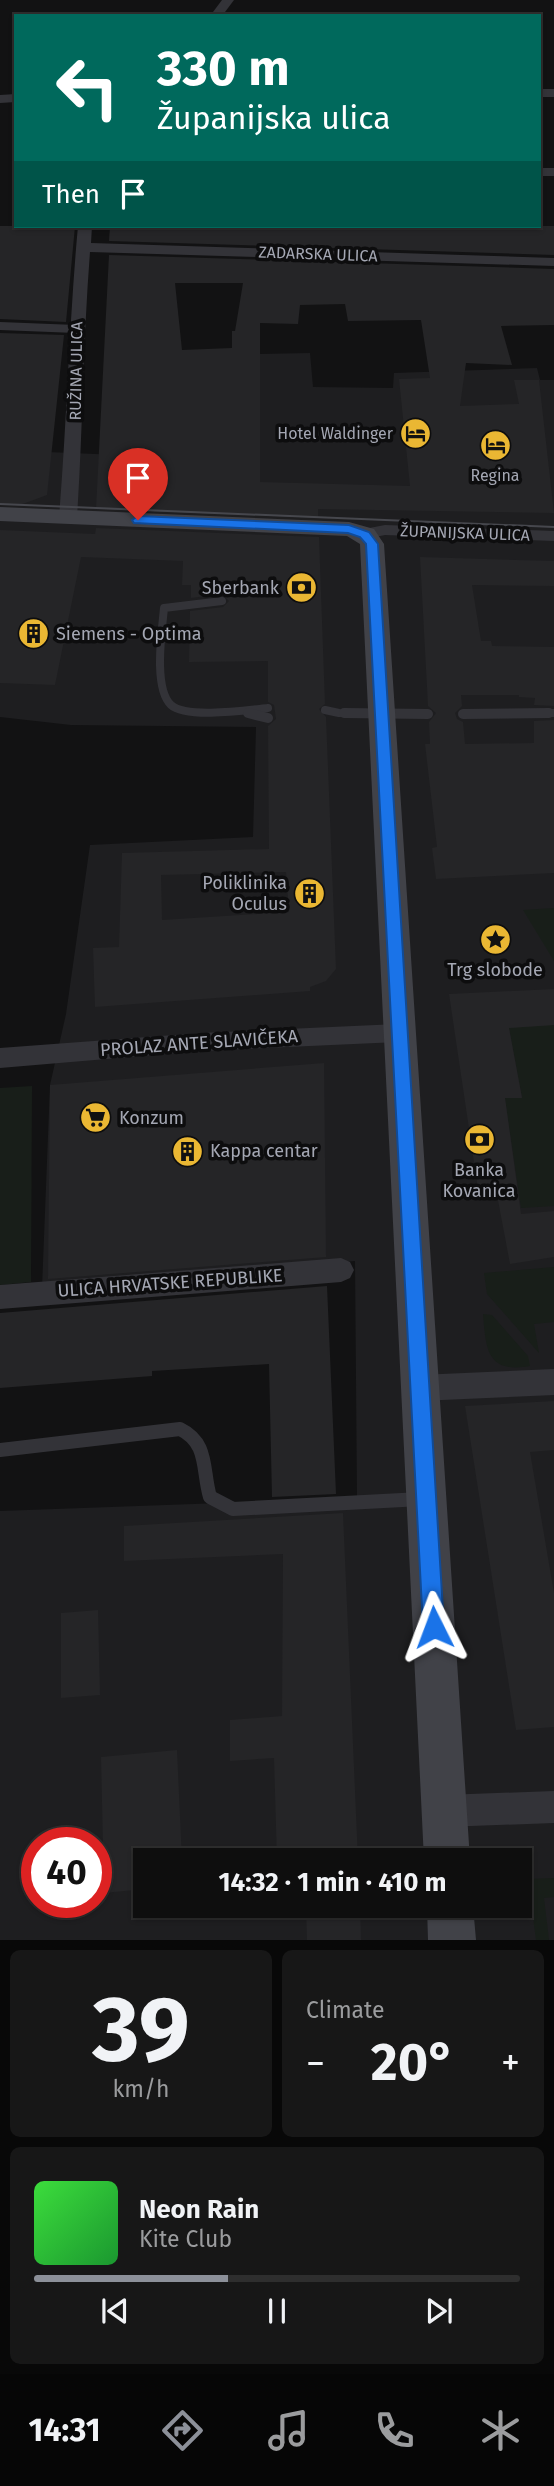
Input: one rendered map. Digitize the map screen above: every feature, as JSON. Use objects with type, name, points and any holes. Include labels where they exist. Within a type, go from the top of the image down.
[{"type":"street","name":"RUŽINA ULICA","points":[[68,517],[75,433],[76,329],[85,228]]},
{"type":"street","name":"ZADARSKA ULICA","points":[[83,247],[554,262]]},
{"type":"street","name":"ŽUPANIJSKA ULICA","points":[[0,514],[332,528],[365,534],[385,530],[554,536]]},
{"type":"street","points":[[365,534],[370,538],[373,550],[398,1033],[446,1848]]},
{"type":"street","name":"PROLAZ ANTE SLAVIČEKA","points":[[0,1058],[201,1042],[398,1033]]},
{"type":"street","name":"ULICA HRVATSKE REPUBLIKE","points":[[0,1297],[341,1270]]},
{"type":"street","points":[[419,1388],[554,1382]]},
{"type":"street","points":[[444,1811],[554,1807]]},
{"type":"street","points":[[451,1918],[452,1940]]},
{"type":"lane","points":[[0,326],[76,329]]},
{"type":"lane","points":[[222,601],[164,608],[161,674],[164,692],[171,705],[181,709],[268,713]]},
{"type":"lane","points":[[463,714],[554,713]]},
{"type":"lane","points":[[326,714],[428,714]]},
{"type":"lane","points":[[0,1450],[180,1429],[191,1433],[200,1442],[210,1497],[233,1509],[426,1499]]},
{"type":"shaded area","points":[[310,353],[313,387],[393,388],[394,373],[537,368],[540,380],[554,380],[554,1940],[0,1940],[0,1511],[357,1498],[355,1261],[42,1288],[50,1085],[66,1014],[90,845],[253,837],[256,727],[71,725],[0,717],[0,450],[259,461],[260,354]]},
{"type":"shaded area","points":[[554,908],[554,961],[523,910]]},
{"type":"shaded area","points":[[554,1025],[554,1206],[521,1208],[505,1098],[522,1097],[509,1028]]},
{"type":"shaded area","points":[[32,1086],[31,1282],[0,1285],[0,1088]]},
{"type":"shaded area","points":[[554,1267],[554,1322],[534,1324],[539,1353],[487,1294],[484,1273]]},
{"type":"shaded area","points":[[483,1314],[492,1315],[528,1356],[530,1366],[505,1366],[491,1356],[485,1338]]},
{"type":"shaded area","points":[[554,1878],[554,1897],[544,1898],[549,1940],[536,1940],[532,1879]]},
{"type":"building","points":[[0,226],[75,228],[66,322],[0,319]]},
{"type":"building","points":[[554,226],[554,255],[109,241],[110,228]]},
{"type":"building","points":[[109,255],[554,269],[554,325],[501,326],[512,365],[466,363],[460,406],[519,404],[514,380],[539,380],[554,513],[318,509],[318,518],[96,509]],"holes":[[[175,283],[243,283],[235,331],[232,331],[232,348],[182,350]],[[345,304],[348,321],[421,320],[430,378],[399,379],[410,486],[260,482],[260,323],[298,324],[300,305]]]},
{"type":"building","points":[[0,333],[64,335],[47,495],[20,505],[0,504]]},
{"type":"building","points":[[96,528],[319,537],[325,704],[319,709],[326,717],[336,969],[326,981],[310,987],[310,991],[95,1007],[93,948],[119,947],[122,853],[269,849],[268,726],[276,719],[274,705],[268,702],[268,661],[189,662],[190,611],[223,607],[229,601],[222,594],[191,598],[191,585],[182,585],[183,561],[81,557],[55,685],[0,683],[0,530],[95,534]],"holes":[[[286,872],[289,912],[162,920],[161,875]]]},
{"type":"building","points":[[420,557],[554,561],[554,586],[472,585],[481,641],[491,641],[492,646],[554,647],[554,706],[534,705],[535,698],[519,695],[461,695],[462,706],[455,713],[457,719],[463,722],[465,744],[534,743],[534,721],[554,720],[554,873],[436,879],[432,848],[437,847],[425,744],[430,744],[429,722],[436,713],[428,706]]},
{"type":"building","points":[[554,989],[554,1025],[509,1028],[522,1098],[505,1098],[521,1214],[554,1211],[554,1257],[510,1264],[497,1195],[479,1196],[449,994]]},
{"type":"building","name":"Kappa centar","points":[[324,1063],[326,1257],[48,1279],[50,1085]]},
{"type":"building","points":[[327,1286],[336,1494],[272,1497],[269,1364],[152,1371],[152,1376],[0,1388],[0,1313]]},
{"type":"building","points":[[554,1401],[554,1450],[530,1452],[554,1593],[554,1727],[516,1730],[465,1406]]},
{"type":"building","points":[[343,1513],[357,1848],[277,1848],[274,1758],[230,1761],[230,1720],[282,1716],[283,1554],[124,1561],[124,1526]]},
{"type":"building","points":[[98,1610],[100,1695],[61,1698],[61,1613]]},
{"type":"building","points":[[177,1750],[181,1848],[133,1848],[133,1890],[112,1892],[112,1827],[103,1827],[101,1757]]},
{"type":"building","points":[[306,1918],[360,1918],[361,1940],[307,1940]]},
{"type":"tram line","points":[[0,504],[554,527]]},
{"type":"place","name":"Hotel Waldinger","points":[[416,433]]},
{"type":"place","name":"Regina","points":[[495,446]]},
{"type":"place","name":"Sberbank","points":[[302,588]]},
{"type":"place","name":"Siemens - Optima","points":[[33,634]]},
{"type":"place","name":"Poliklinika Oculus","points":[[310,893]]},
{"type":"place","name":"Trg slobode","points":[[495,939]]},
{"type":"place","name":"Konzum","points":[[96,1118]]},
{"type":"place","name":"Banka Kovanica","points":[[479,1139]]},
{"type":"place","name":"Kappa centar","points":[[187,1151]]},
{"type":"route","points":[[138,520],[349,529],[365,534],[372,544],[434,1627]]}]
